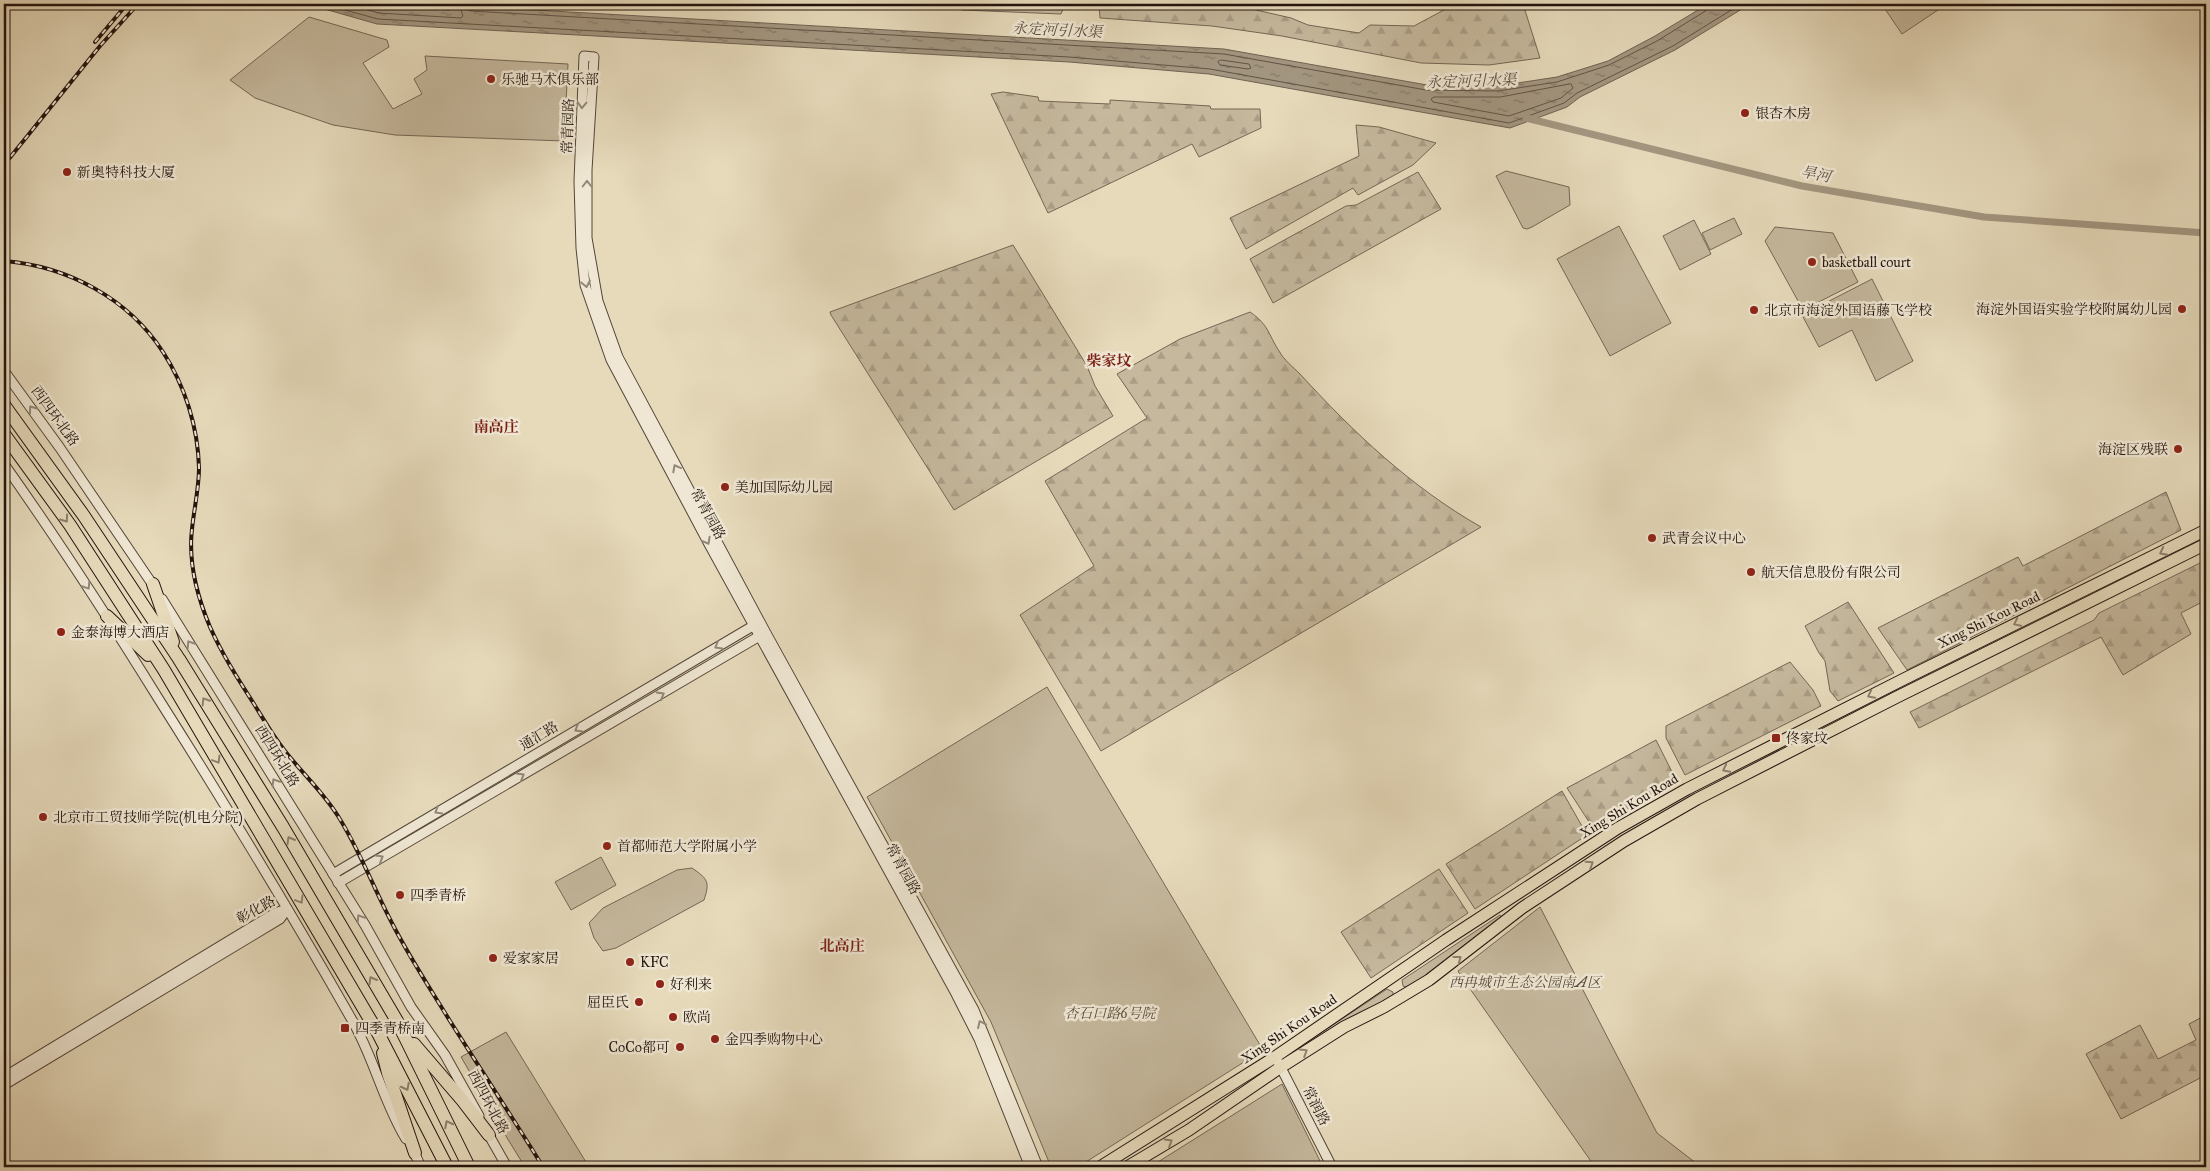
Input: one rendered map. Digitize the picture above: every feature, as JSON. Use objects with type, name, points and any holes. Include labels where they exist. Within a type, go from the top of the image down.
[{"type":"highway","points":[[4,404],[84,516],[178,659],[283,827],[397,1021],[470,1167]]},
{"type":"highway","points":[[4,434],[70,526],[164,670],[378,1033],[447,1167]]},
{"type":"highway","points":[[153,584],[178,659]]},
{"type":"highway","points":[[106,616],[164,670]]},
{"type":"highway","points":[[397,1021],[489,1135]]},
{"type":"highway","points":[[378,1033],[388,1073],[415,1153]]},
{"type":"main road","name":"Xing Shi Kou Road","points":[[1127,1167],[1189,1130],[1278,1062],[1446,940],[1618,828],[1687,789],[1895,683],[2206,530]]},
{"type":"main road","name":"Xing Shi Kou Road","points":[[1100,1167],[1278,1062],[1384,1007],[1429,980],[1522,908],[1624,841],[1697,799],[2206,544]]},
{"type":"street","name":"常青园路","points":[[757,623],[623,386],[611,360],[585,285],[580,212],[584,56],[594,56],[588,170],[588,238],[598,301],[618,357],[757,623],[979,1039],[1030,1167]]},
{"type":"street","name":"西四环北路","points":[[4,371],[60,448],[153,584],[333,874],[411,1007],[445,1054],[472,1100],[507,1167]]},
{"type":"street","points":[[4,464],[106,616],[218,793],[287,909],[354,1022],[377,1074],[393,1117],[415,1153],[421,1167]]},
{"type":"street","name":"通汇路","points":[[333,874],[757,623]]},
{"type":"street","name":"通汇路","points":[[338,883],[763,634]]},
{"type":"street","name":"常青园路","points":[[763,634],[974,1010],[1038,1167]]},
{"type":"street","name":"彰化路","points":[[4,1077],[275,913],[287,909]]},
{"type":"street","name":"彰化路","points":[[4,1085],[280,919],[287,909]]},
{"type":"street","name":"常润路","points":[[1278,1062],[1332,1167]]},
{"type":"green space","points":[[950,4],[1065,4],[1061,14],[962,10]]},
{"type":"green space","points":[[1099,4],[1230,4],[1291,18],[1308,25],[1359,33],[1370,25],[1414,26],[1455,4],[1523,4],[1540,58],[1489,65],[1421,63],[1282,36],[1212,26],[1100,18]]},
{"type":"green space","points":[[1887,4],[1947,4],[1902,34],[1883,6]]},
{"type":"green space","name":"乐驰马术俱乐部","points":[[309,17],[387,40],[389,47],[363,63],[393,109],[422,94],[414,79],[427,70],[425,56],[568,64],[564,141],[395,135],[333,125],[255,98],[230,80]]},
{"type":"green space","points":[[1003,92],[1038,97],[1039,101],[1110,104],[1110,100],[1210,106],[1211,109],[1260,109],[1261,128],[1199,157],[1192,144],[1048,213],[991,94]]},
{"type":"green space","points":[[1356,125],[1379,127],[1436,143],[1413,165],[1358,195],[1353,188],[1246,249],[1230,218],[1359,156]]},
{"type":"green space","points":[[1506,171],[1569,187],[1570,205],[1532,227],[1523,228],[1496,176]]},
{"type":"green space","points":[[1418,172],[1441,209],[1273,303],[1250,259],[1346,206],[1356,205]]},
{"type":"green space","points":[[1734,218],[1742,234],[1710,250],[1702,233]]},
{"type":"green space","points":[[1694,220],[1711,254],[1680,270],[1663,236]]},
{"type":"green space","points":[[1619,226],[1671,323],[1610,356],[1557,259]]},
{"type":"green space","name":"basketball court","points":[[1775,227],[1833,233],[1858,282],[1803,310],[1765,241]]},
{"type":"green space","points":[[1013,245],[1087,366],[1095,386],[1113,416],[954,510],[830,312]]},
{"type":"green space","points":[[1872,279],[1913,361],[1876,381],[1852,330],[1819,347],[1802,315]]},
{"type":"green space","points":[[1250,312],[1265,326],[1286,360],[1384,458],[1431,495],[1481,527],[1101,751],[1020,615],[1094,566],[1045,481],[1147,418],[1117,374],[1180,339]]},
{"type":"green space","points":[[2166,492],[2181,530],[1907,670],[1878,628],[2018,557],[2023,566]]},
{"type":"green space","points":[[2206,560],[2206,600],[2181,613],[2191,634],[2123,675],[2101,637],[1919,728],[1910,712],[2094,620],[2099,613]]},
{"type":"green space","points":[[1848,602],[1894,673],[1838,701],[1830,691],[1825,661],[1805,626]]},
{"type":"green space","points":[[1790,662],[1813,690],[1821,706],[1685,775],[1666,738],[1666,726]]},
{"type":"green space","name":"杏石口路6号院","points":[[1047,687],[1263,1050],[1078,1167],[1051,1167],[991,1022],[867,797]]},
{"type":"green space","points":[[1656,740],[1677,782],[1595,831],[1567,788]]},
{"type":"green space","points":[[1562,791],[1587,835],[1475,909],[1446,864]]},
{"type":"green space","points":[[601,857],[616,885],[571,910],[555,882]]},
{"type":"green space","points":[[692,868],[706,881],[707,889],[704,900],[616,948],[603,951],[594,938],[589,923],[603,908],[677,870]]},
{"type":"green space","points":[[1439,869],[1468,913],[1371,978],[1341,932]]},
{"type":"green space","name":"西冉城市生态公园南A区","points":[[1540,907],[1657,1133],[1701,1167],[1595,1167],[1461,976],[1458,971]]},
{"type":"green space","points":[[1500,915],[1503,918],[1426,976],[1406,987],[1403,986],[1402,980]]},
{"type":"green space","points":[[1387,989],[1393,992],[1393,995],[1291,1057],[1289,1054]]},
{"type":"green space","points":[[2206,1015],[2206,1075],[2121,1119],[2086,1054],[2140,1025],[2158,1059],[2196,1040],[2189,1024]]},
{"type":"green space","points":[[506,1032],[589,1167],[525,1167],[517,1154],[461,1057]]},
{"type":"green space","points":[[1282,1084],[1323,1167],[1150,1167]]},
{"type":"water","points":[[313,4],[428,4],[1224,49],[1427,85],[1498,86],[1557,77],[1608,61],[1655,36],[1708,4],[1750,4],[1675,50],[1580,97],[1567,107],[1510,128],[1209,74],[1069,62],[377,24]]},
{"type":"waterway","name":"旱河","points":[[1526,118],[1802,186],[1984,217],[2206,233]]},
{"type":"railway","points":[[95,42],[127,4]]},
{"type":"railway","points":[[4,165],[100,46],[138,4]]},
{"type":"railway","points":[[4,261],[51,270],[94,288],[132,316],[149,333],[171,365],[189,407],[196,437],[199,476],[192,529],[191,554],[201,603],[210,627],[230,666],[273,734],[338,816],[413,962],[543,1167]]},
{"type":"place","name":"乐驰马术俱乐部","points":[[491,79]]},
{"type":"place","name":"银杏木房","points":[[1745,113]]},
{"type":"place","name":"新奥特科技大厦","points":[[67,172]]},
{"type":"place","name":"basketball court","points":[[1812,262]]},
{"type":"place","name":"海淀外国语实验学校附属幼儿园","points":[[2182,309]]},
{"type":"place","name":"北京市海淀外国语藤飞学校","points":[[1754,310]]},
{"type":"place","name":"海淀区残联","points":[[2178,449]]},
{"type":"place","name":"美加国际幼儿园","points":[[725,487]]},
{"type":"place","name":"武青会议中心","points":[[1652,538]]},
{"type":"place","name":"航天信息股份有限公司","points":[[1751,572]]},
{"type":"place","name":"金泰海博大酒店","points":[[61,632]]},
{"type":"place","name":"佟家坟","points":[[1776,738]]},
{"type":"place","name":"北京市工贸技师学院(机电分院)","points":[[43,817]]},
{"type":"place","name":"首都师范大学附属小学","points":[[607,846]]},
{"type":"place","name":"四季青桥","points":[[400,895]]},
{"type":"place","name":"爱家家居","points":[[493,958]]},
{"type":"place","name":"KFC","points":[[630,962]]},
{"type":"place","name":"好利来","points":[[660,984]]},
{"type":"place","name":"屈臣氏","points":[[639,1002]]},
{"type":"place","name":"欧尚","points":[[673,1017]]},
{"type":"place","name":"四季青桥南","points":[[345,1028]]},
{"type":"place","name":"金四季购物中心","points":[[715,1039]]},
{"type":"place","name":"CoCo都可","points":[[680,1047]]},
{"type":"district","name":"柴家坟","points":[[1109,361]]},
{"type":"district","name":"南高庄","points":[[496,427]]},
{"type":"district","name":"北高庄","points":[[842,946]]},
{"type":"water label","name":"永定河引水渠","points":[[1057,30]]},
{"type":"water label","name":"永定河引水渠","points":[[1471,81]]}]
